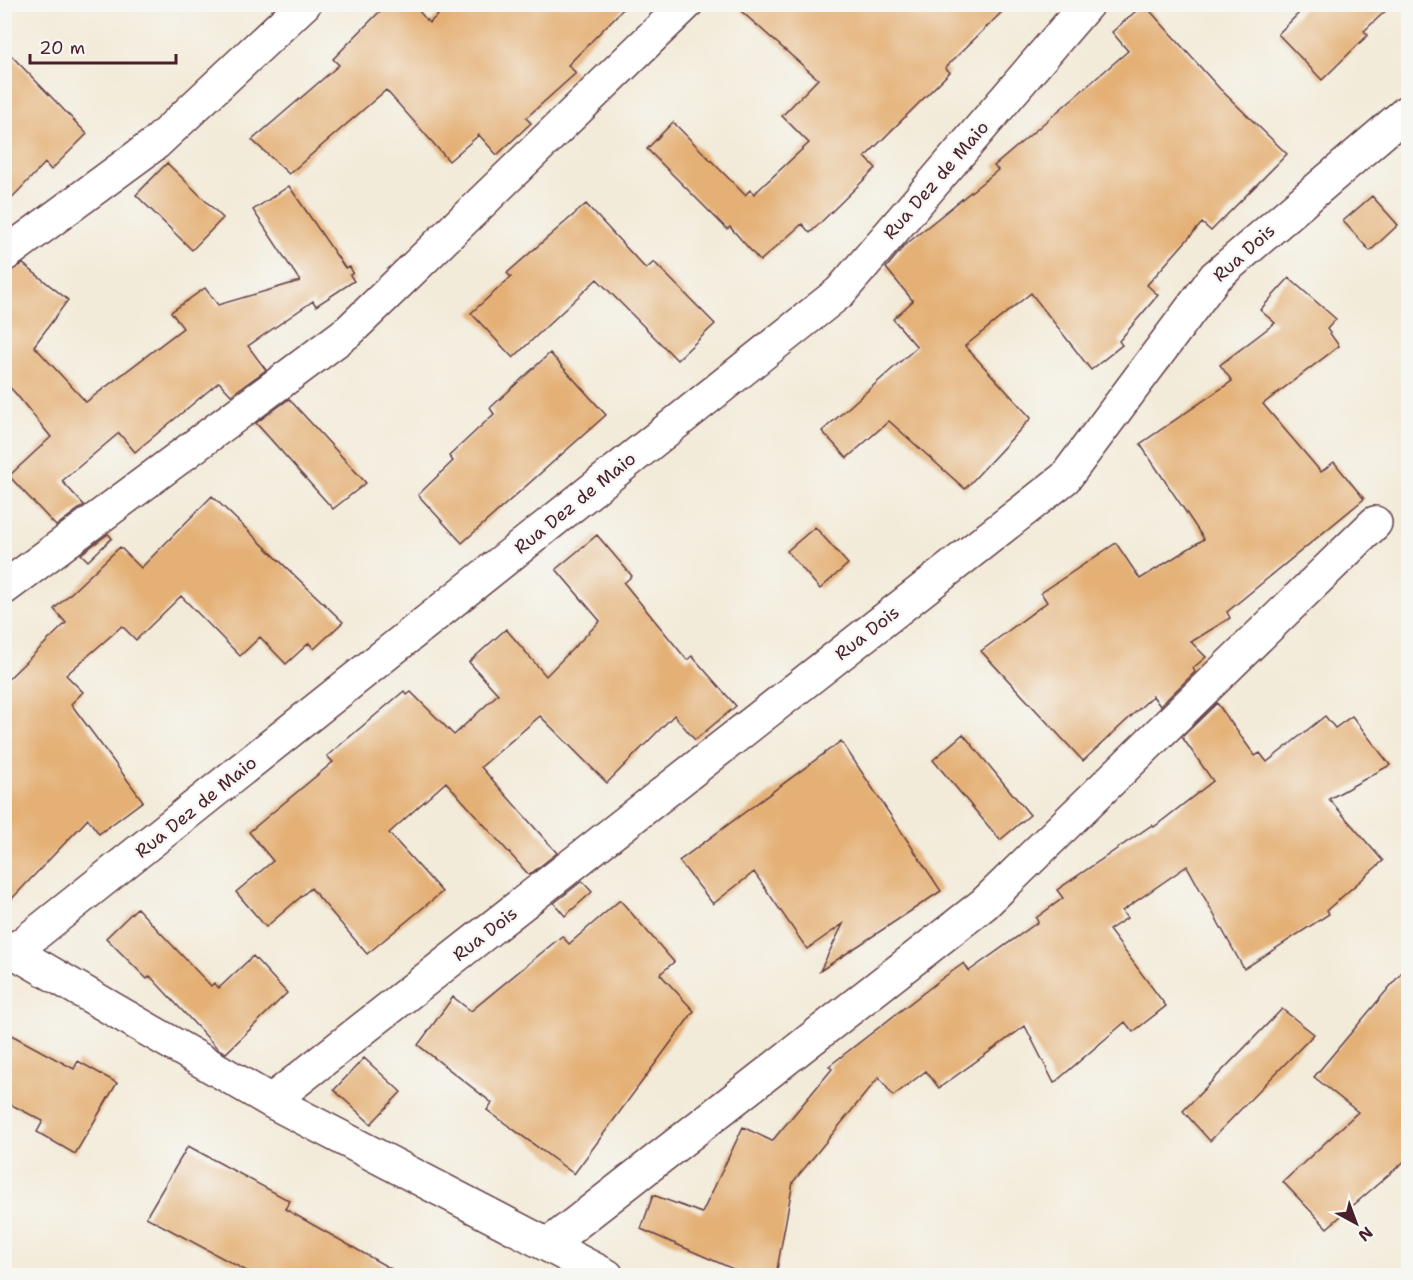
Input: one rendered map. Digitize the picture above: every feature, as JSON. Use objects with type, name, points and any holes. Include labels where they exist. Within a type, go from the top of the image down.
[{"type":"street","points":[[4,255],[156,143],[304,4]]},
{"type":"street","points":[[4,588],[349,331],[686,4]]},
{"type":"street","name":"Rua Dez de Maio","points":[[9,949],[840,292],[1087,4]]},
{"type":"street","name":"Rua Dois","points":[[271,1101],[1065,478],[1215,277],[1408,111]]},
{"type":"street","points":[[548,1245],[984,904],[1375,523]]},
{"type":"street","points":[[9,949],[271,1101],[607,1275]]},
{"type":"building","points":[[387,4],[413,4],[429,23],[450,4],[628,4],[568,65],[576,73],[526,118],[531,123],[497,155],[479,135],[449,161],[386,90],[289,174],[252,140],[339,65],[333,59]]},
{"type":"building","points":[[733,4],[1010,4],[945,68],[950,72],[865,157],[876,168],[810,233],[802,224],[760,261],[730,227],[727,229],[647,149],[673,122],[745,195],[750,190],[754,194],[809,143],[782,116],[818,79]]},
{"type":"building","points":[[1144,4],[1220,89],[1287,154],[1211,231],[1202,223],[1147,285],[1158,295],[1119,341],[1122,345],[1091,370],[1031,293],[965,346],[1031,418],[965,489],[889,421],[847,458],[822,431],[917,347],[893,319],[913,301],[886,268],[905,245],[998,170],[994,166],[1128,51],[1112,32]]},
{"type":"building","points":[[1308,4],[1393,4],[1364,31],[1368,35],[1322,80],[1278,34]]},
{"type":"building","points":[[4,48],[87,134],[51,170],[45,163],[4,206]]},
{"type":"building","points":[[167,163],[223,218],[192,250],[136,195]]},
{"type":"building","points":[[289,186],[345,268],[350,267],[353,273],[350,275],[354,281],[316,306],[313,301],[248,346],[266,370],[231,395],[219,382],[135,452],[119,433],[62,481],[84,505],[56,526],[9,476],[51,437],[16,394],[6,383],[4,385],[4,273],[23,264],[68,300],[34,346],[86,402],[183,328],[171,312],[205,288],[218,305],[300,281],[253,210]]},
{"type":"building","points":[[1372,196],[1398,225],[1370,251],[1343,221]]},
{"type":"building","points":[[586,204],[646,269],[654,262],[715,324],[677,360],[597,279],[513,358],[471,313],[511,277],[507,273]]},
{"type":"building","points":[[1289,278],[1336,319],[1327,329],[1339,346],[1263,404],[1321,472],[1334,462],[1364,499],[1227,612],[1230,618],[1191,642],[1206,657],[1193,668],[1195,672],[1160,706],[1153,696],[1083,761],[981,651],[1047,602],[1041,593],[1116,543],[1140,579],[1204,539],[1140,444],[1232,381],[1220,365],[1275,323],[1260,310]]},
{"type":"building","points":[[550,353],[606,415],[462,543],[418,495],[453,461],[449,456],[494,414],[490,408]]},
{"type":"building","points":[[289,399],[366,483],[333,509],[256,423]]},
{"type":"building","points":[[212,496],[343,622],[314,649],[309,643],[286,664],[260,637],[240,656],[181,596],[136,640],[122,626],[66,675],[83,692],[71,704],[143,801],[99,834],[88,819],[4,907],[4,683],[66,623],[54,609],[120,547],[141,568]]},
{"type":"building","points":[[815,527],[848,564],[820,589],[787,551]]},
{"type":"building","points":[[108,534],[112,538],[88,561],[81,554]]},
{"type":"building","points":[[597,535],[632,576],[624,583],[687,660],[692,656],[736,706],[695,740],[674,715],[607,783],[540,716],[481,767],[557,853],[529,875],[446,782],[389,833],[442,892],[367,954],[311,888],[266,927],[236,892],[273,861],[249,832],[333,762],[327,756],[404,691],[407,695],[411,692],[454,735],[498,694],[469,662],[506,629],[546,676],[600,621],[556,569]]},
{"type":"building","points":[[1217,703],[1255,756],[1260,753],[1267,762],[1325,716],[1335,728],[1352,716],[1390,765],[1329,799],[1383,861],[1327,910],[1329,914],[1244,969],[1187,866],[1122,911],[1127,918],[1109,930],[1166,1006],[1133,1032],[1125,1022],[1054,1083],[1025,1026],[939,1088],[926,1071],[893,1096],[879,1077],[793,1182],[776,1275],[747,1275],[641,1229],[653,1195],[702,1213],[743,1127],[772,1141],[832,1069],[829,1066],[964,963],[969,971],[1038,922],[1036,918],[1063,898],[1057,890],[1152,825],[1154,827],[1213,781],[1182,737]]},
{"type":"building","points":[[963,734],[1030,815],[1000,840],[933,760]]},
{"type":"building","points":[[841,741],[941,891],[820,971],[843,924],[807,949],[754,872],[713,904],[679,861]]},
{"type":"building","points":[[582,881],[592,892],[565,916],[554,903]]},
{"type":"building","points":[[620,900],[674,962],[660,974],[694,1011],[574,1174],[487,1110],[492,1103],[418,1045],[453,997],[471,1011],[562,936],[569,944]]},
{"type":"building","points":[[137,908],[211,986],[214,983],[219,988],[253,956],[287,993],[226,1053],[218,1049],[150,976],[147,979],[106,938]]},
{"type":"building","points":[[1408,965],[1408,1158],[1327,1228],[1283,1182],[1358,1112],[1314,1077]]},
{"type":"building","points":[[1282,1009],[1314,1034],[1210,1141],[1183,1111]]},
{"type":"building","points":[[4,1031],[74,1069],[78,1061],[117,1083],[75,1154],[37,1132],[43,1121],[4,1101]]},
{"type":"building","points":[[364,1058],[401,1092],[371,1124],[334,1090]]},
{"type":"building","points":[[188,1146],[290,1201],[285,1209],[402,1275],[254,1275],[146,1217]]}]
